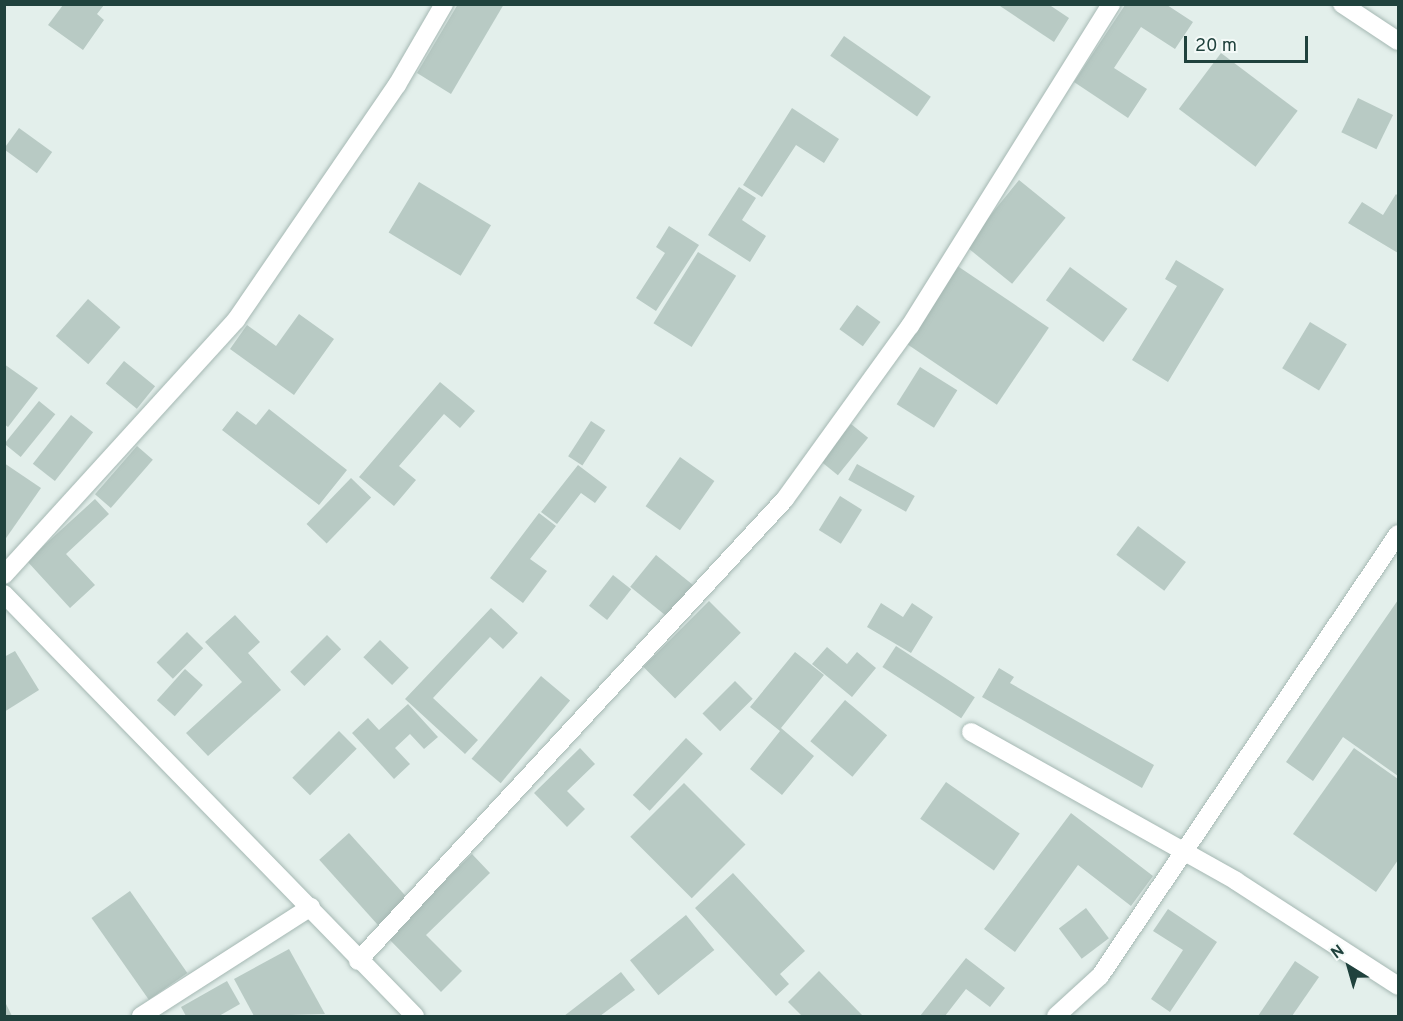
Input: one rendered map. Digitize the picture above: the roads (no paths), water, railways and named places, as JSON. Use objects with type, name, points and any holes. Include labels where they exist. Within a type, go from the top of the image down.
[{"type":"street","points":[[4,575],[236,320],[397,85],[444,4]]},
{"type":"street","points":[[358,960],[785,498],[910,326],[1111,4]]},
{"type":"street","points":[[1342,4],[1398,41]]},
{"type":"street","points":[[1056,1017],[1100,976],[1398,534]]},
{"type":"street","points":[[4,594],[311,907],[358,960],[415,1017]]},
{"type":"street","points":[[971,732],[1236,881],[1398,986]]},
{"type":"street","points":[[141,1017],[311,907]]}]
